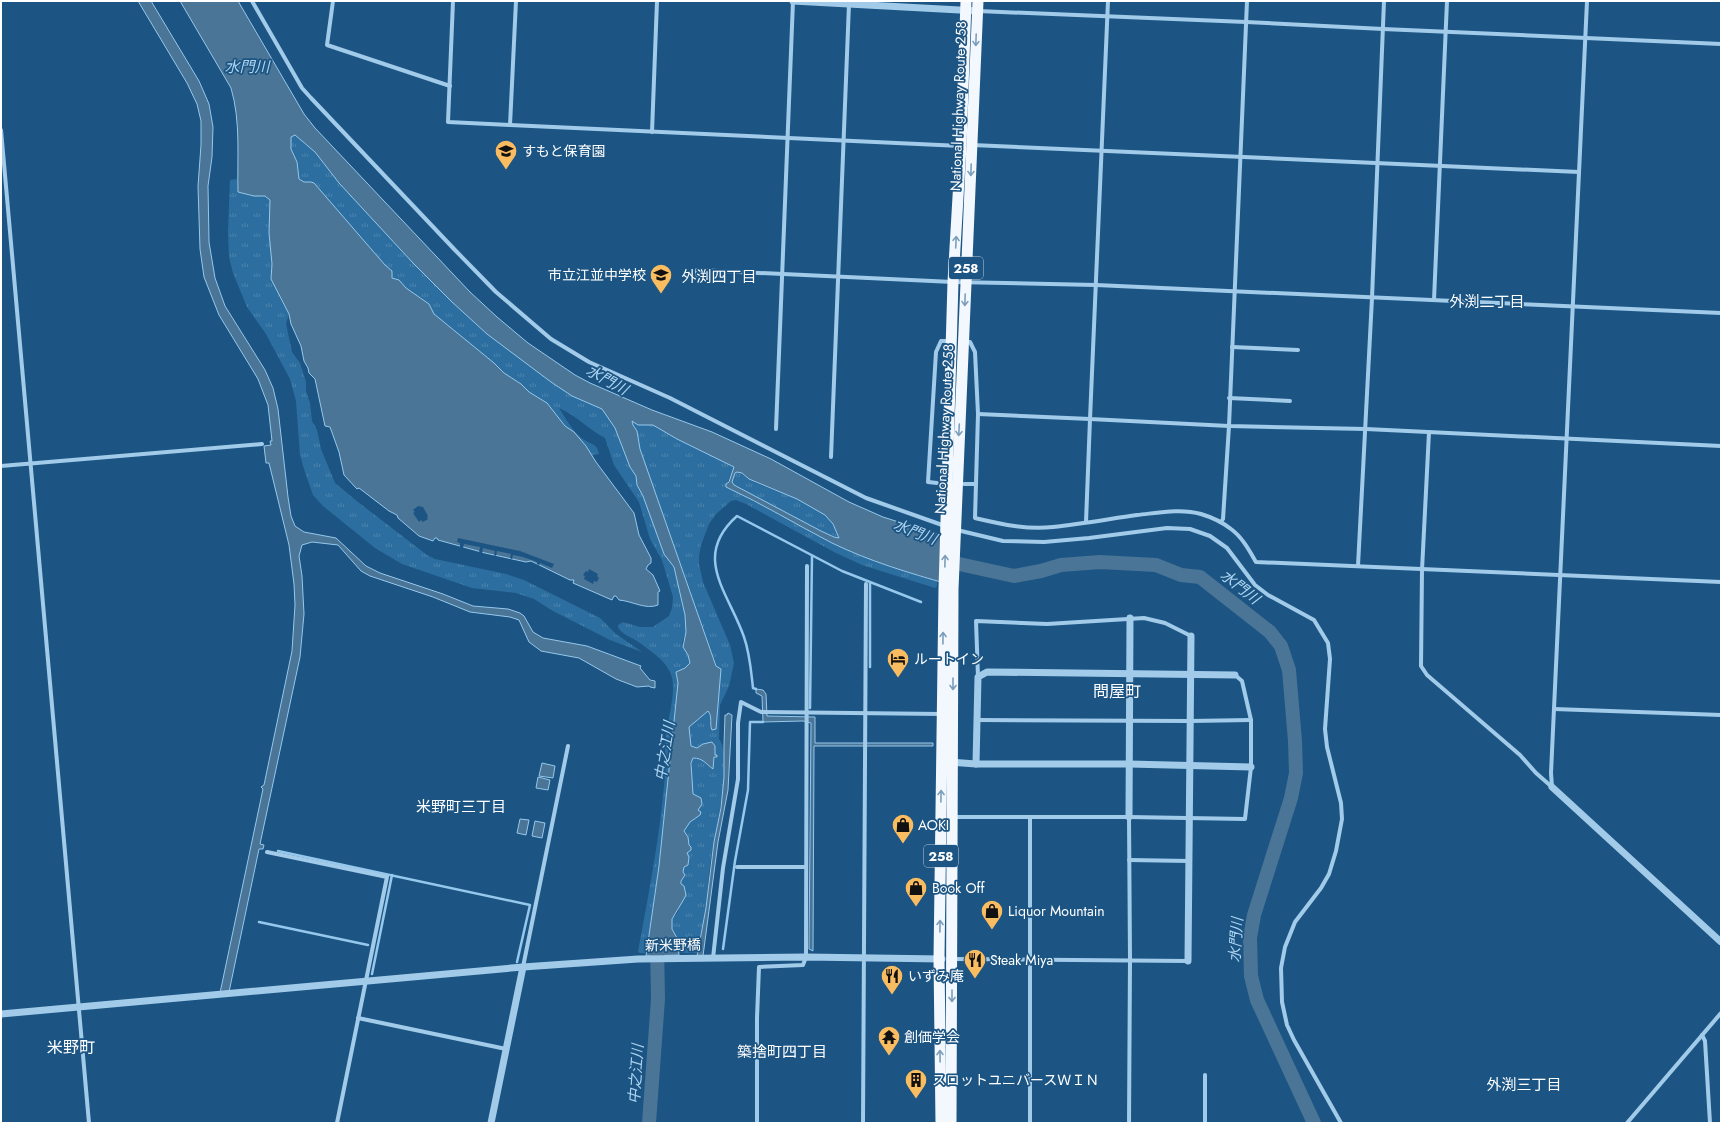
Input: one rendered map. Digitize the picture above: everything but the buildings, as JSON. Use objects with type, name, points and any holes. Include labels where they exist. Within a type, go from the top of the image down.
[{"type":"highway","name":"National Highway Route 258","points":[[950,531],[966,282],[966,6]]},
{"type":"highway","name":"National Highway Route 258","points":[[951,1123],[953,817],[942,714],[950,531],[951,341],[953,282],[978,6]]},
{"type":"highway","name":"National Highway Route 258","points":[[941,1123],[939,959],[947,762],[948,589]]},
{"type":"street","points":[[252,1],[302,88],[311,98],[486,281],[518,311],[551,338],[588,362],[670,398],[866,498],[950,531],[1003,541],[1044,542],[1167,528],[1190,529],[1210,536],[1227,548],[1255,584],[1268,595],[1314,620],[1328,643],[1330,659],[1325,729],[1327,748],[1341,803],[1342,819],[1336,851],[1329,874],[1321,888],[1295,922],[1285,947],[1281,968],[1282,1002],[1290,1030],[1341,1123]]},
{"type":"street","points":[[334,1],[327,45],[450,86]]},
{"type":"street","points":[[453,1],[448,122],[1578,172]]},
{"type":"street","points":[[510,125],[516,1]]},
{"type":"street","points":[[652,132],[657,1]]},
{"type":"street","points":[[776,429],[793,1],[978,6],[1107,16],[1721,44]]},
{"type":"street","points":[[1086,522],[1108,1]]},
{"type":"street","points":[[1221,522],[1223,519],[1229,426],[1233,292],[1246,1]]},
{"type":"street","points":[[1358,566],[1366,429],[1384,1]]},
{"type":"street","points":[[1434,300],[1447,1]]},
{"type":"street","points":[[1552,787],[1551,773],[1586,1]]},
{"type":"street","points":[[831,457],[843,140],[845,3]]},
{"type":"street","points":[[1,130],[89,1123]]},
{"type":"street","points":[[697,275],[697,270],[953,282],[1096,285],[1721,313]]},
{"type":"street","points":[[937,483],[928,482],[936,352],[941,341],[951,341]]},
{"type":"street","points":[[963,342],[970,342],[975,352],[978,414],[975,518],[1002,525],[1024,528],[1052,527],[1157,512],[1181,512],[1200,514],[1221,522],[1232,529],[1244,542],[1256,562],[1721,582]]},
{"type":"street","points":[[1232,347],[1298,350]]},
{"type":"street","points":[[1229,398],[1290,401]]},
{"type":"street","points":[[978,414],[1229,426],[1366,429],[1721,446]]},
{"type":"street","points":[[1429,432],[1422,570],[1421,666],[1427,675],[1520,755],[1536,773],[1721,942]]},
{"type":"street","points":[[1,466],[262,444]]},
{"type":"street","points":[[964,484],[976,484]]},
{"type":"street","points":[[757,1123],[757,1018],[759,967],[803,965],[806,957],[807,566]]},
{"type":"street","points":[[863,1123],[866,584]]},
{"type":"street","points":[[1129,1123],[1130,618]]},
{"type":"street","points":[[952,959],[1188,961],[1191,636],[1165,623],[1144,618],[1047,624],[990,620],[976,621],[978,677],[976,764]]},
{"type":"street","points":[[953,817],[1129,817],[1245,820],[1251,767],[1251,720],[1242,681],[1235,675],[987,672],[978,677]]},
{"type":"street","points":[[711,958],[723,868],[738,779],[738,723],[741,702],[761,712],[807,714],[865,712],[942,714]]},
{"type":"street","points":[[1554,709],[1721,715]]},
{"type":"street","points":[[977,720],[1251,720]]},
{"type":"street","points":[[491,1123],[568,746]]},
{"type":"street","points":[[947,762],[976,764],[1129,764],[1251,767]]},
{"type":"street","points":[[1030,817],[1030,1123]]},
{"type":"street","points":[[267,852],[387,877],[337,1123]]},
{"type":"street","points":[[1129,860],[1189,861]]},
{"type":"street","points":[[737,867],[806,868]]},
{"type":"street","name":"新米野橋","points":[[1,1014],[523,967],[638,959],[806,957],[952,959]]},
{"type":"street","points":[[1627,1123],[1721,1013]]},
{"type":"street","points":[[358,1018],[506,1049]]},
{"type":"street","points":[[1702,1035],[1705,1041],[1710,1123]]},
{"type":"street","points":[[1205,1075],[1205,1123]]},
{"type":"green space","points":[[295,135],[315,152],[339,183],[413,263],[487,334],[572,396],[602,409],[615,428],[630,467],[636,476],[637,485],[643,496],[664,554],[674,567],[685,615],[686,632],[682,643],[690,659],[688,666],[676,672],[678,683],[659,866],[646,953],[638,952],[653,869],[662,807],[665,780],[666,735],[672,703],[673,686],[670,672],[664,663],[646,647],[621,632],[618,625],[623,622],[640,627],[653,627],[669,616],[672,608],[673,597],[662,560],[650,539],[639,502],[614,465],[605,438],[571,414],[559,408],[578,434],[597,448],[599,454],[592,455],[574,432],[565,426],[547,403],[529,392],[521,384],[504,373],[494,363],[434,314],[429,304],[406,288],[399,280],[392,278],[392,271],[385,265],[314,183],[304,182],[299,179],[297,162],[291,149],[291,137]]},
{"type":"green space","points":[[237,179],[238,192],[254,196],[266,196],[270,200],[269,233],[272,264],[271,275],[279,296],[289,314],[286,323],[292,352],[300,363],[306,382],[306,391],[310,403],[312,421],[317,430],[321,449],[335,483],[427,555],[435,559],[506,574],[524,580],[600,618],[616,634],[642,652],[610,640],[553,611],[534,599],[516,593],[472,588],[402,564],[375,548],[323,506],[313,495],[300,455],[296,401],[290,379],[266,334],[247,307],[233,273],[229,257],[228,232],[230,180]]},
{"type":"green space","points":[[632,420],[638,425],[653,425],[677,439],[734,467],[726,487],[857,554],[937,581],[937,586],[935,588],[862,565],[834,552],[736,500],[731,501],[716,514],[709,524],[701,545],[699,564],[703,582],[730,645],[734,663],[729,686],[720,705],[719,739],[723,749],[724,780],[719,819],[710,865],[706,908],[697,953],[678,953],[677,938],[672,929],[672,919],[678,912],[681,884],[685,875],[683,872],[684,867],[688,865],[688,843],[684,831],[690,822],[700,815],[698,810],[702,799],[693,794],[692,791],[692,760],[695,758],[706,761],[713,769],[715,755],[691,746],[689,727],[708,711],[712,730],[717,667],[640,449],[637,431]]},
{"type":"green space","points":[[737,472],[743,474],[750,480],[798,499],[816,508],[829,519],[839,538],[821,531],[732,484],[735,473]]},
{"type":"water","points":[[138,1],[151,1],[199,81],[209,104],[213,127],[212,157],[208,186],[209,242],[215,278],[225,306],[265,370],[273,388],[278,409],[291,516],[295,526],[304,532],[336,538],[366,566],[380,573],[443,594],[473,606],[508,609],[520,613],[524,616],[533,632],[543,638],[587,646],[641,666],[640,668],[650,680],[655,681],[655,688],[649,686],[637,687],[616,679],[579,658],[541,651],[529,642],[519,620],[510,617],[470,612],[433,597],[370,576],[361,571],[338,545],[312,542],[302,545],[299,556],[302,576],[304,614],[300,657],[260,844],[264,845],[263,849],[259,849],[229,992],[220,993],[263,789],[261,787],[264,785],[292,651],[295,605],[294,584],[289,545],[269,463],[266,463],[264,446],[271,445],[270,441],[272,441],[268,405],[258,379],[219,315],[204,277],[200,249],[198,186],[201,121],[197,104],[187,83]]},
{"type":"water","points":[[180,1],[238,1],[304,114],[315,128],[470,292],[528,343],[575,375],[590,383],[652,410],[712,432],[771,459],[849,502],[883,517],[949,538],[948,584],[875,561],[832,543],[726,487],[734,467],[677,439],[653,425],[638,425],[632,421],[637,431],[640,449],[716,666],[721,669],[716,729],[712,730],[708,711],[689,727],[691,746],[697,748],[703,744],[712,742],[715,746],[715,755],[717,755],[717,757],[714,757],[713,769],[699,759],[693,758],[691,763],[693,794],[701,798],[702,804],[698,810],[701,812],[700,815],[690,822],[684,831],[688,837],[689,845],[691,847],[691,850],[687,853],[689,857],[688,865],[684,867],[683,872],[685,875],[681,881],[686,895],[672,919],[672,929],[677,938],[679,955],[646,956],[659,866],[678,683],[676,672],[685,668],[690,663],[688,655],[683,647],[686,632],[685,615],[674,567],[664,554],[643,496],[637,485],[636,476],[630,467],[615,428],[602,409],[572,396],[551,382],[487,334],[452,302],[413,263],[339,183],[315,152],[295,135],[291,137],[291,149],[297,162],[299,179],[304,182],[314,183],[385,265],[392,271],[392,278],[399,280],[406,288],[429,304],[434,314],[494,363],[504,373],[521,384],[529,392],[547,403],[565,426],[574,432],[586,446],[634,513],[639,535],[651,558],[651,563],[646,569],[653,575],[660,591],[658,592],[658,605],[644,606],[619,600],[616,596],[614,596],[612,600],[573,583],[574,580],[570,580],[531,561],[526,562],[485,553],[438,540],[437,538],[433,541],[419,536],[398,518],[397,515],[389,511],[359,488],[357,489],[344,475],[339,452],[330,427],[325,426],[315,379],[309,373],[304,361],[301,346],[291,324],[289,314],[271,279],[272,264],[269,233],[270,200],[265,196],[254,196],[238,192],[238,140],[236,114],[231,88]],"holes":[[[735,473],[742,473],[749,479],[797,499],[825,515],[833,524],[839,538],[821,531],[734,485],[732,482]]]},
{"type":"water","points":[[756,689],[763,690],[766,694],[767,716],[815,717],[815,743],[933,743],[933,746],[814,746],[813,951],[809,949],[811,723],[803,721],[763,722],[762,696],[756,693]]},
{"type":"water","points":[[728,713],[732,715],[728,790],[718,842],[703,956],[697,956],[706,908],[714,842],[721,808],[724,777],[725,715]]},
{"type":"water","points":[[542,763],[555,766],[553,778],[539,776]]},
{"type":"water","points":[[538,777],[550,780],[548,790],[536,788]]},
{"type":"water","points":[[520,819],[529,820],[526,835],[517,833]]},
{"type":"water","points":[[535,821],[545,823],[542,838],[532,836]]},
{"type":"pier","points":[[418,506],[423,507],[428,516],[428,519],[423,522],[421,520],[419,522],[413,513],[415,512],[413,510]]},
{"type":"pier","points":[[458,538],[520,551],[554,564],[552,568],[540,563],[539,565],[537,562],[523,557],[513,555],[512,559],[510,558],[511,554],[497,551],[496,556],[494,555],[495,551],[483,548],[482,554],[479,553],[480,547],[464,544],[463,548],[460,548],[460,543],[457,542]]},
{"type":"pier","points":[[589,569],[598,574],[597,576],[599,578],[597,582],[594,581],[593,584],[584,579],[585,576],[583,575],[586,571],[588,572]]},
{"type":"waterway","points":[[756,689],[753,688],[746,643],[738,621],[723,590],[715,561],[717,546],[723,531],[737,516],[842,571],[921,602]]},
{"type":"waterway","points":[[810,708],[812,556]]},
{"type":"waterway","name":"水門川","points":[[941,560],[1014,576],[1041,571],[1061,565],[1100,562],[1156,565],[1181,575],[1200,577],[1270,632],[1281,646],[1289,670],[1296,773],[1291,798],[1254,915],[1250,938],[1251,976],[1257,1000],[1314,1123]]},
{"type":"waterway","points":[[870,583],[870,667]]},
{"type":"waterway","points":[[723,949],[735,861],[748,790],[750,722],[763,722]]},
{"type":"waterway","points":[[278,851],[530,905],[517,962]]},
{"type":"waterway","points":[[372,974],[392,875]]},
{"type":"waterway","points":[[259,922],[368,945]]},
{"type":"waterway","name":"中之江川","points":[[649,1123],[658,999],[657,944]]},
{"type":"place","name":"すもと保育園","points":[[506,170]]},
{"type":"place","name":"市立江並中学校","points":[[661,294]]},
{"type":"place","name":"ルートイン","points":[[898,678]]},
{"type":"place","name":"AOKI","points":[[903,844]]},
{"type":"place","name":"Book Off","points":[[916,908]]},
{"type":"place","name":"Liquor Mountain","points":[[992,930]]},
{"type":"place","name":"Steak Miya","points":[[975,980]]},
{"type":"place","name":"いずみ庵","points":[[892,996]]},
{"type":"place","name":"創価学会","points":[[889,1056]]},
{"type":"place","name":"スロットユニバースＷＩＮ","points":[[916,1100]]},
{"type":"district","name":"外渕四丁目","points":[[719,277]]},
{"type":"district","name":"外渕二丁目","points":[[1487,302]]},
{"type":"district","name":"問屋町","points":[[1117,691]]},
{"type":"district","name":"米野町三丁目","points":[[461,807]]},
{"type":"district","name":"米野町","points":[[71,1047]]},
{"type":"district","name":"築捨町四丁目","points":[[782,1052]]},
{"type":"district","name":"外渕三丁目","points":[[1524,1085]]}]
